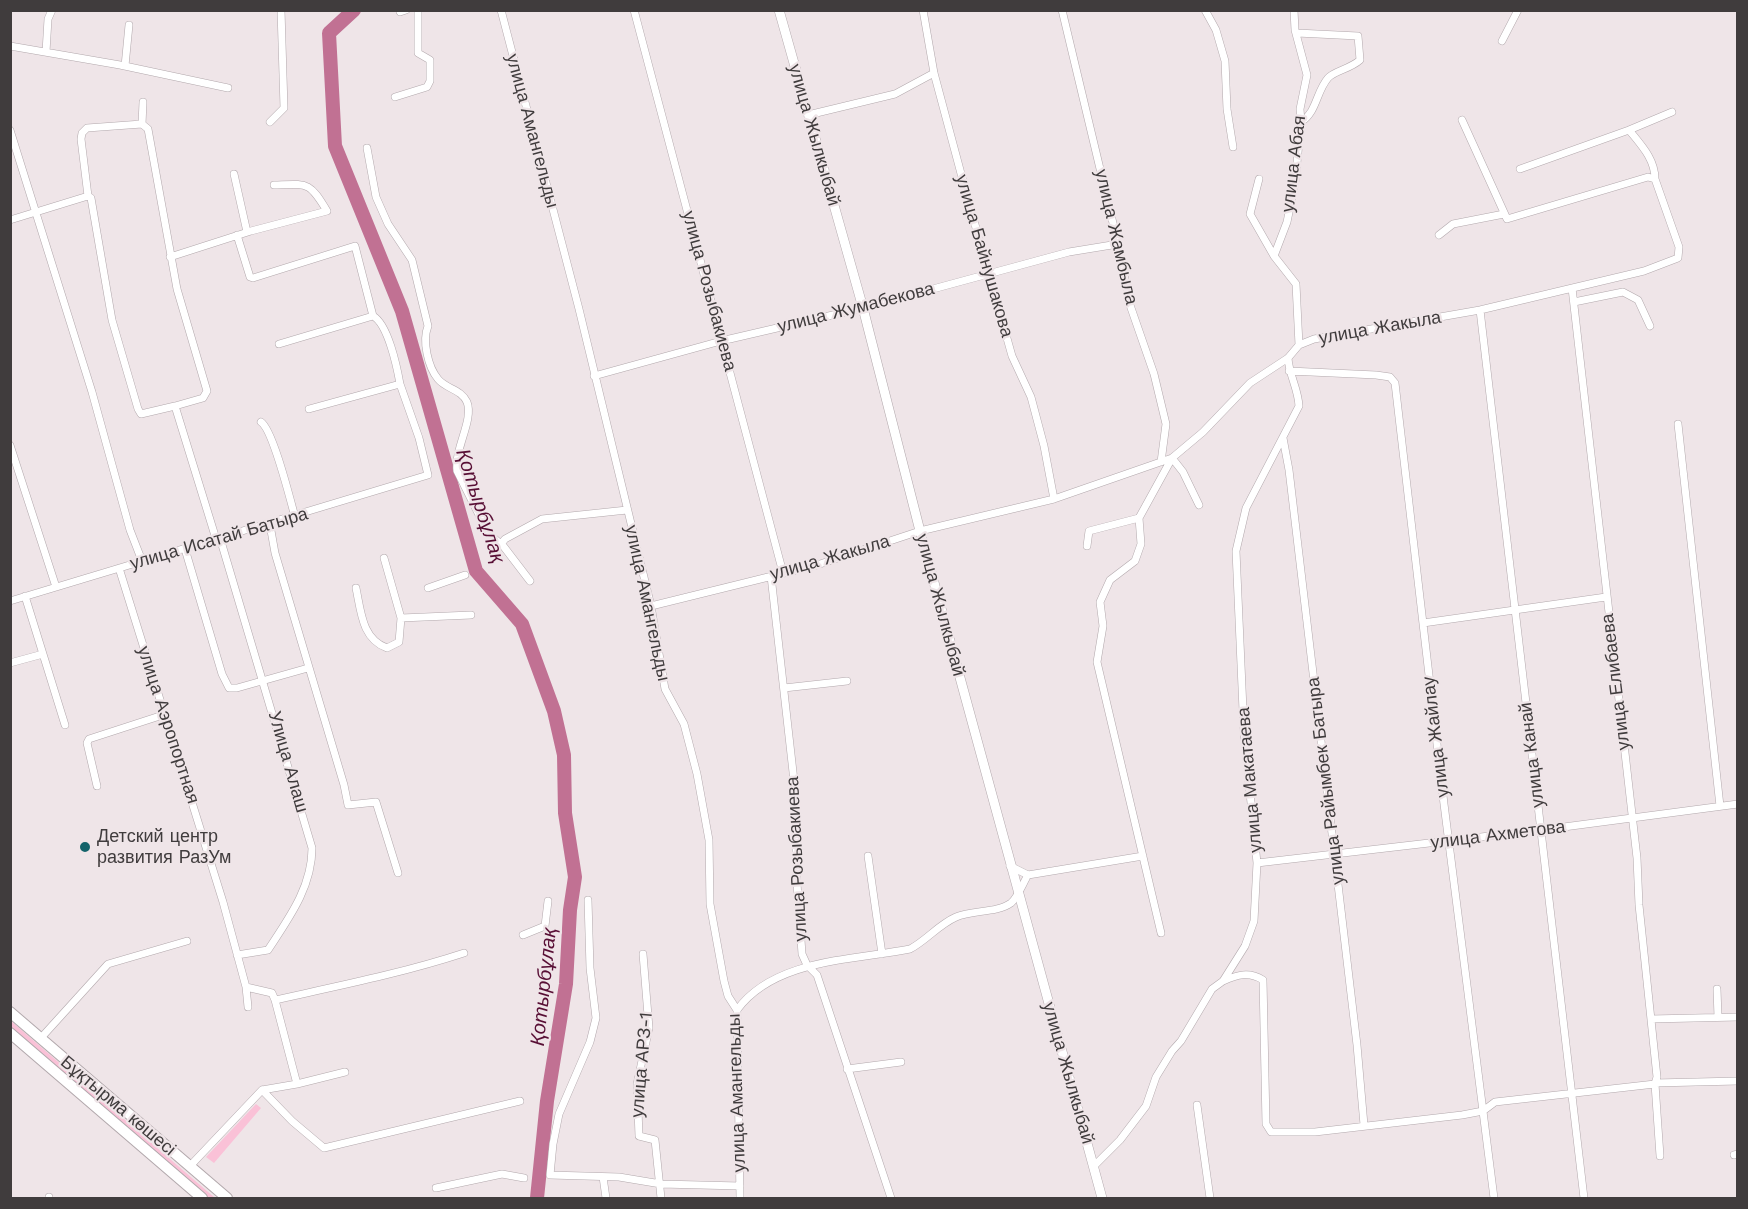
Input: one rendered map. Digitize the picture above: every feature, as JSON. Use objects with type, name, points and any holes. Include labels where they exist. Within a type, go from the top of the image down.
[{"type":"main road","name":"Бұқтырма көшесі","points":[[10,1012],[226,1198]]},
{"type":"main road","name":"Бұқтырма көшесі","points":[[10,1033],[202,1198]]},
{"type":"street","points":[[46,52],[48,19],[52,10]]},
{"type":"street","points":[[270,122],[284,108],[280,10]]},
{"type":"street","points":[[395,97],[427,87],[430,81],[430,60],[418,53],[418,10]]},
{"type":"street","name":"улица Амангельды","points":[[501,10],[651,606],[665,689],[684,724],[697,774],[709,840],[710,904],[724,981],[728,996],[737,1010],[740,1198]]},
{"type":"street","name":"улица Розыбакиева","points":[[634,10],[783,573]]},
{"type":"street","name":"улица Жылкыбай","points":[[779,10],[863,308],[920,531],[1102,1198]]},
{"type":"street","name":"улица Байнушакова","points":[[923,10],[934,73],[1012,356],[1031,397],[1054,499]]},
{"type":"street","name":"улица Жамбыла","points":[[1062,10],[1119,244],[1130,305],[1154,374],[1166,424],[1161,462]]},
{"type":"street","points":[[1205,10],[1216,30],[1225,61],[1227,109],[1233,147]]},
{"type":"street","name":"улица Абая","points":[[1274,256],[1287,222],[1293,192],[1301,122],[1300,109],[1307,75],[1294,10]]},
{"type":"street","points":[[1502,41],[1518,10]]},
{"type":"street","points":[[125,66],[129,25]]},
{"type":"street","points":[[1297,33],[1358,36],[1360,45],[1360,60],[1351,68],[1333,73],[1326,80],[1314,109],[1301,122]]},
{"type":"street","points":[[10,46],[125,66],[228,88]]},
{"type":"street","points":[[808,115],[895,94],[934,73]]},
{"type":"street","points":[[142,124],[143,102]]},
{"type":"street","points":[[1520,169],[1672,112]]},
{"type":"street","points":[[1462,120],[1507,219],[1648,177],[1655,179],[1655,168],[1629,130]]},
{"type":"street","points":[[142,124],[148,129],[150,136],[171,257],[207,391],[203,398],[152,414],[141,414],[138,409],[112,320],[98,252],[93,207],[91,198],[88,196],[82,133],[96,126],[142,124]]},
{"type":"street","points":[[10,130],[92,392],[130,530],[142,561]]},
{"type":"street","points":[[367,148],[380,206],[388,224],[412,260],[428,326],[424,336],[429,358],[439,380],[456,390],[468,404],[468,414],[456,462],[457,471],[488,533],[501,544],[530,581]]},
{"type":"street","points":[[234,174],[247,232]]},
{"type":"street","points":[[1259,178],[1250,214],[1274,256],[1296,284],[1299,345]]},
{"type":"street","name":"улица Жакыла","points":[[651,606],[817,565],[920,531],[1054,499],[1172,458],[1203,432],[1250,383],[1288,358],[1299,345],[1314,339],[1480,310],[1644,272],[1678,258],[1679,247],[1655,179]]},
{"type":"street","points":[[171,257],[247,232],[327,212],[315,192],[305,184],[274,185]]},
{"type":"street","points":[[10,220],[88,196]]},
{"type":"street","points":[[1439,235],[1453,224],[1504,214]]},
{"type":"street","points":[[237,235],[250,277],[253,278],[355,246],[373,316],[378,319],[387,338],[400,384],[309,409]]},
{"type":"street","name":"улица Жумабекова","points":[[594,376],[721,341],[863,308],[1069,252],[1119,244]]},
{"type":"street","name":"улица Елибаева","points":[[1572,288],[1632,818],[1651,1019],[1660,1156]]},
{"type":"street","points":[[1574,302],[1623,292],[1638,300],[1650,326]]},
{"type":"street","name":"улица Канай","points":[[1480,310],[1584,1198]]},
{"type":"street","points":[[279,344],[373,316]]},
{"type":"street","name":"улица Макатаева","points":[[1094,1166],[1120,1140],[1146,1106],[1156,1077],[1212,989],[1223,981],[1245,946],[1254,921],[1257,862],[1244,733],[1236,551],[1246,508],[1299,406],[1298,392],[1289,371],[1288,358]]},
{"type":"street","name":"улица Жайлау","points":[[1289,371],[1376,375],[1390,377],[1395,383],[1494,1198]]},
{"type":"street","name":"улица Исатай Батыра","points":[[10,601],[270,525],[428,475],[419,438],[400,384]]},
{"type":"street","name":"Улица Алаш","points":[[175,406],[264,680],[312,848],[312,867],[298,903],[268,950],[237,955]]},
{"type":"street","points":[[261,422],[266,425],[276,452],[296,517]]},
{"type":"street","points":[[1678,424],[1720,806]]},
{"type":"street","name":"улица Райымбек Батыра","points":[[1283,438],[1290,470],[1364,1125]]},
{"type":"street","points":[[10,445],[56,587]]},
{"type":"street","points":[[1161,933],[1097,662],[1103,626],[1100,602],[1110,580],[1135,561],[1141,544],[1139,518],[1172,458],[1183,472],[1199,505]]},
{"type":"street","points":[[501,544],[505,539],[542,519],[627,510]]},
{"type":"street","points":[[1087,546],[1089,531],[1139,518]]},
{"type":"street","points":[[270,525],[275,553],[348,805],[376,802],[398,873]]},
{"type":"street","points":[[185,549],[224,681],[229,688],[237,688],[308,668]]},
{"type":"street","points":[[356,588],[366,630],[376,644],[387,648],[399,642],[401,618],[384,558]]},
{"type":"street","name":"улица Аэропортная","points":[[119,568],[166,714],[237,955],[246,987],[248,1007]]},
{"type":"street","points":[[428,588],[465,575]]},
{"type":"street","name":"улица Розыбакиева","points":[[771,576],[795,781],[800,932],[807,965],[817,975],[891,1198]]},
{"type":"street","points":[[25,596],[64,725]]},
{"type":"street","points":[[1423,623],[1606,597]]},
{"type":"street","points":[[401,618],[471,615]]},
{"type":"street","points":[[10,663],[43,654]]},
{"type":"street","points":[[784,688],[847,681]]},
{"type":"street","points":[[97,786],[88,739],[166,714]]},
{"type":"street","name":"улица Ахметова","points":[[1257,862],[1335,855],[1737,804]]},
{"type":"street","points":[[868,856],[882,954]]},
{"type":"street","points":[[1010,866],[1028,875],[1143,856]]},
{"type":"street","points":[[737,1010],[747,997],[807,965],[910,949],[922,943],[936,927],[951,920],[1006,906],[1018,893],[1028,875]]},
{"type":"street","points":[[588,900],[591,977],[596,1018],[590,1042],[559,1114],[550,1175],[603,1177],[662,1184],[740,1186]]},
{"type":"street","points":[[524,935],[544,926],[548,901]]},
{"type":"street","points":[[40,1039],[108,964],[187,941]]},
{"type":"street","points":[[275,1000],[316,993],[339,984],[464,953]]},
{"type":"street","name":"улица АРЗ-1","points":[[643,954],[649,1028],[638,1084],[638,1127],[639,1136],[655,1140],[662,1184],[661,1198]]},
{"type":"street","points":[[1223,981],[1238,975],[1254,974],[1263,980],[1266,1124],[1271,1132],[1315,1132],[1483,1111],[1495,1102],[1656,1081],[1737,1081]]},
{"type":"street","points":[[246,987],[272,993],[297,1084]]},
{"type":"street","points":[[1717,989],[1718,1017]]},
{"type":"street","points":[[1651,1019],[1737,1017]]},
{"type":"street","points":[[847,1069],[901,1062]]},
{"type":"street","points":[[190,1166],[262,1090],[345,1072]]},
{"type":"street","points":[[262,1090],[324,1148],[519,1101]]},
{"type":"street","points":[[1197,1105],[1210,1198]]},
{"type":"street","points":[[436,1188],[502,1174],[524,1178]]},
{"type":"street","points":[[603,1177],[606,1198]]},
{"type":"shaded area","points":[[11,1021],[215,1198],[208,1198],[11,1027]]},
{"type":"shaded area","points":[[256,1104],[261,1108],[214,1163],[206,1157]]},
{"type":"waterway","name":"Қотырбұлақ","points":[[354,10],[329,33],[335,146],[402,311],[476,571],[522,624],[554,711],[564,755],[565,813],[575,877],[570,910],[566,984],[547,1101],[537,1198]]},
{"type":"place","name":"Детский центр развития РазУм","points":[[85,847]]}]
